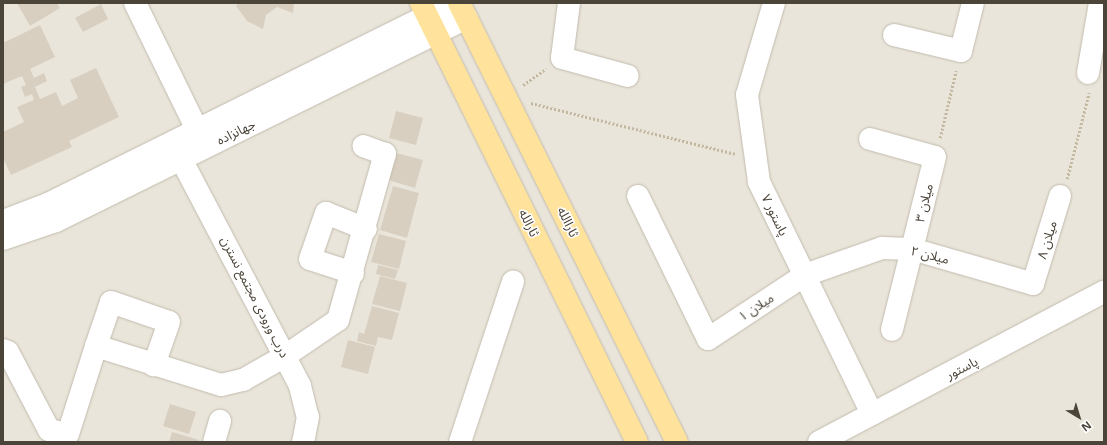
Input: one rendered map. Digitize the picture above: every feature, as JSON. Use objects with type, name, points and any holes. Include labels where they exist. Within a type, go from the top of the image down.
[{"type":"main road","name":"ثاراالله","points":[[459,8],[506,97],[677,442]]},
{"type":"main road","name":"ثارالله","points":[[428,17],[637,442]]},
{"type":"street","points":[[134,3],[201,139]]},
{"type":"street","points":[[569,3],[562,58],[628,76]]},
{"type":"street","name":"پاستور ۷","points":[[774,3],[747,95],[759,182],[872,414]]},
{"type":"street","points":[[894,35],[961,51],[973,3]]},
{"type":"street","points":[[1088,73],[1100,3]]},
{"type":"street","name":"جهانزاده","points":[[3,221],[48,204],[201,139],[401,39],[428,17],[459,8]]},
{"type":"street","name":"جهانزاده","points":[[3,239],[56,221],[181,159],[201,139]]},
{"type":"street","points":[[870,139],[935,157]]},
{"type":"street","points":[[96,346],[221,385],[243,380],[285,356],[338,320],[366,229],[385,154],[363,146]]},
{"type":"street","name":"میلان ۳","points":[[892,330],[935,157]]},
{"type":"street","name":"درب ورودی مجتمع نسترن","points":[[181,159],[300,386],[308,417],[303,442]]},
{"type":"street","name":"میلان ۱","points":[[638,196],[708,339],[805,275]]},
{"type":"street","name":"میلان ۸","points":[[1033,284],[1060,196]]},
{"type":"street","points":[[353,273],[310,259],[326,213],[366,229]]},
{"type":"street","name":"میلان ۲","points":[[805,275],[882,248],[912,249],[1033,284]]},
{"type":"street","points":[[461,442],[513,282]]},
{"type":"street","name":"پاستور","points":[[819,442],[1104,292]]},
{"type":"street","points":[[3,350],[8,352],[49,430],[68,434],[111,302],[169,322],[154,365]]},
{"type":"street","points":[[214,442],[220,421]]},
{"type":"path","points":[[935,157],[961,51]]},
{"type":"path","points":[[506,97],[562,58]]},
{"type":"path","points":[[1060,196],[1089,99],[1088,73]]},
{"type":"path","points":[[506,97],[756,159]]},
{"type":"shaded area","points":[[3,3],[1104,3],[1104,442],[3,442]]},
{"type":"building","points":[[17,3],[57,3],[60,8],[30,26]]},
{"type":"building","points":[[239,3],[294,3],[293,13],[277,7],[266,15],[263,29],[247,21],[236,6]]},
{"type":"building","points":[[101,4],[108,19],[83,32],[75,18]]},
{"type":"building","points":[[40,25],[55,57],[30,69],[34,78],[44,73],[47,81],[35,87],[40,99],[56,92],[62,106],[78,98],[70,80],[96,68],[119,117],[69,141],[72,147],[11,175],[3,158],[3,132],[24,122],[17,107],[34,100],[32,94],[25,97],[21,87],[26,85],[22,76],[3,84],[3,43]]},
{"type":"building","points":[[396,111],[423,118],[416,145],[389,138]]},
{"type":"building","points":[[396,153],[423,160],[415,188],[388,180]]},
{"type":"building","points":[[393,186],[419,193],[407,238],[380,230]]},
{"type":"building","points":[[379,234],[406,241],[399,269],[371,262]]},
{"type":"building","points":[[378,265],[398,270],[395,279],[376,274]]},
{"type":"building","points":[[380,276],[407,283],[400,311],[372,304]]},
{"type":"building","points":[[372,306],[399,313],[392,340],[378,337],[376,346],[357,341],[359,332],[364,334]]},
{"type":"building","points":[[348,340],[375,347],[368,374],[341,367]]},
{"type":"building","points":[[170,404],[196,412],[189,434],[163,426]]},
{"type":"building","points":[[172,432],[199,440],[198,442],[169,442]]}]
